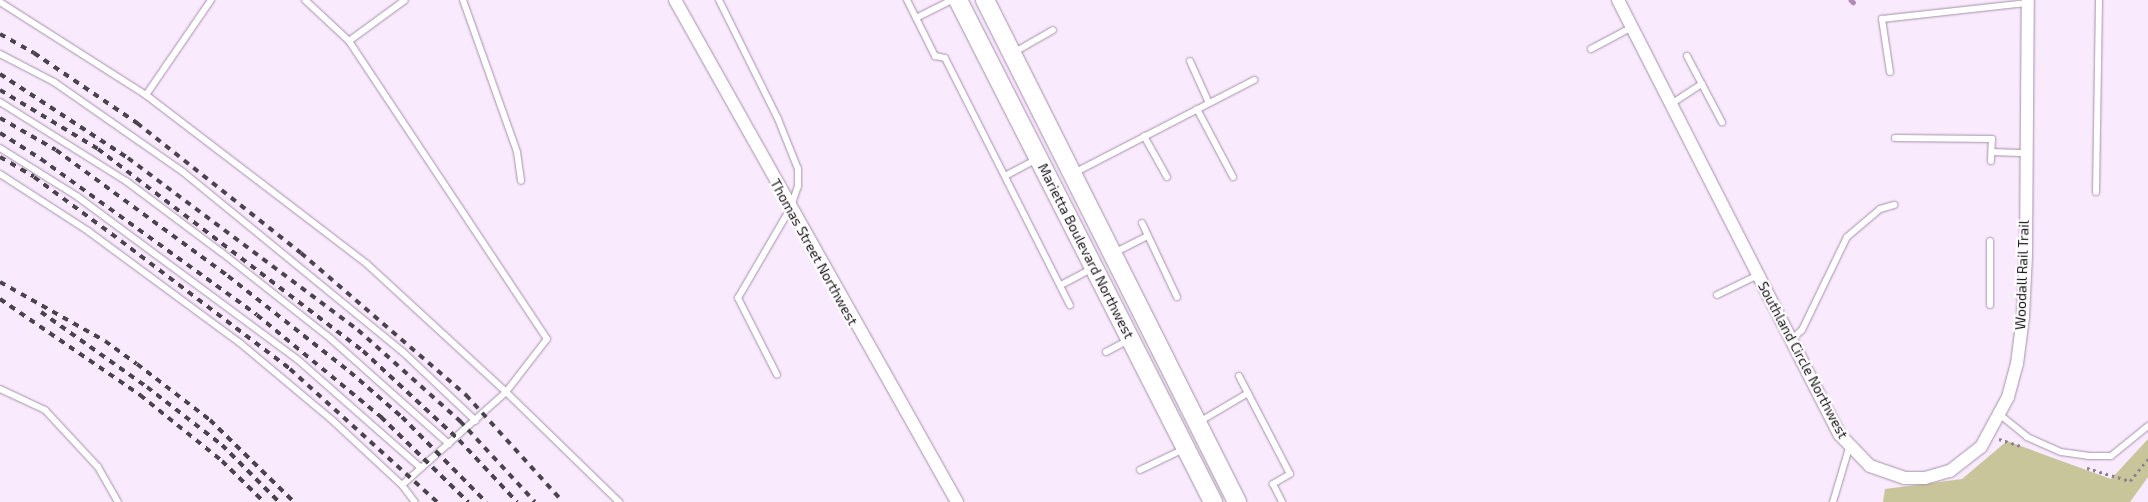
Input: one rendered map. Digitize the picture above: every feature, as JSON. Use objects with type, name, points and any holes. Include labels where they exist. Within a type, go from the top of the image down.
[{"type":"main road","name":"Marietta Boulevard Northwest","points":[[958,0],[1213,502]]},
{"type":"main road","points":[[985,0],[1237,502]]},
{"type":"street","name":"Thomas Street Northwest","points":[[674,0],[790,209],[957,502]]},
{"type":"street","name":"Southland Circle Northwest","points":[[1618,0],[1758,275],[1849,448],[1883,473],[1904,478],[1930,477],[1950,471],[1970,459],[2003,418],[2016,364],[2024,317],[2028,1]]},
{"type":"lane","points":[[146,94],[211,0]]},
{"type":"lane","points":[[305,0],[349,41],[547,339],[506,392],[476,421],[402,485]]},
{"type":"lane","points":[[349,41],[405,0]]},
{"type":"lane","points":[[463,0],[517,152],[521,182]]},
{"type":"lane","points":[[719,0],[778,120],[798,169],[798,186],[790,209],[738,298],[777,375]]},
{"type":"lane","points":[[907,0],[935,56],[945,58],[1070,305]]},
{"type":"lane","points":[[916,18],[952,0]]},
{"type":"lane","points":[[2096,192],[2099,0]]},
{"type":"lane","points":[[1890,72],[1882,19],[2028,1]]},
{"type":"lane","points":[[0,2],[146,94],[367,264],[506,392],[619,502]]},
{"type":"lane","points":[[1591,49],[1632,27]]},
{"type":"lane","points":[[1012,54],[1053,30]]},
{"type":"lane","points":[[0,54],[54,82],[183,172],[402,352],[476,421]]},
{"type":"lane","points":[[1687,56],[1722,122]]},
{"type":"lane","points":[[1190,61],[1209,103]]},
{"type":"lane","points":[[1073,173],[1254,80]]},
{"type":"lane","points":[[1671,104],[1702,84]]},
{"type":"lane","points":[[0,102],[126,181],[221,252],[331,339],[449,444]]},
{"type":"lane","points":[[1197,109],[1233,177]]},
{"type":"lane","points":[[1144,136],[1166,177]]},
{"type":"lane","points":[[1895,138],[1992,139],[1991,160]]},
{"type":"lane","points":[[0,148],[78,197],[289,353],[421,468]]},
{"type":"lane","points":[[1992,152],[2027,153]]},
{"type":"lane","points":[[1006,176],[1039,158]]},
{"type":"lane","points":[[0,174],[88,231],[240,343],[332,420],[402,485],[415,502]]},
{"type":"lane","points":[[1792,339],[1802,330],[1847,237],[1880,209],[1894,205]]},
{"type":"lane","points":[[1142,223],[1178,297]]},
{"type":"lane","points":[[1113,254],[1148,236]]},
{"type":"lane","points":[[1990,241],[1990,305]]},
{"type":"lane","points":[[1060,286],[1095,267]]},
{"type":"lane","points":[[1717,295],[1758,275]]},
{"type":"lane","points":[[1106,352],[1131,339]]},
{"type":"lane","points":[[1239,376],[1290,474],[1272,484],[1282,502]]},
{"type":"lane","points":[[0,389],[45,410],[98,467],[118,502]]},
{"type":"lane","points":[[1198,422],[1248,393]]},
{"type":"lane","points":[[2003,418],[2027,437],[2061,452],[2088,456],[2111,456],[2148,426]]},
{"type":"lane","points":[[1140,470],[1186,448]]},
{"type":"lane","points":[[1833,502],[1849,448]]},
{"type":"path","points":[[2003,418],[1998,439],[2027,448]]},
{"type":"path","points":[[2083,466],[2130,482],[2148,460]]},
{"type":"shaded area","points":[[2148,439],[2148,477],[2130,502],[1883,502],[1885,489],[1962,479],[2007,441],[2111,479]]},
{"type":"railway","points":[[0,34],[34,53],[137,123],[301,253],[466,395],[563,502]]},
{"type":"railway","points":[[0,74],[128,158],[358,330],[460,421],[535,502]]},
{"type":"railway","points":[[0,90],[98,149],[363,351],[459,440],[517,502]]},
{"type":"railway","points":[[0,118],[56,150],[228,276],[350,372],[402,417],[486,502]]},
{"type":"railway","points":[[0,133],[41,159],[257,315],[381,417],[468,502]]},
{"type":"railway","points":[[0,157],[34,177],[290,369],[437,502]]},
{"type":"railway","points":[[0,282],[105,341],[137,364],[210,420],[294,502]]},
{"type":"railway","points":[[0,299],[140,395],[222,461],[264,502]]},
{"type":"railway","points":[[41,312],[147,387],[222,445],[279,502]]}]
